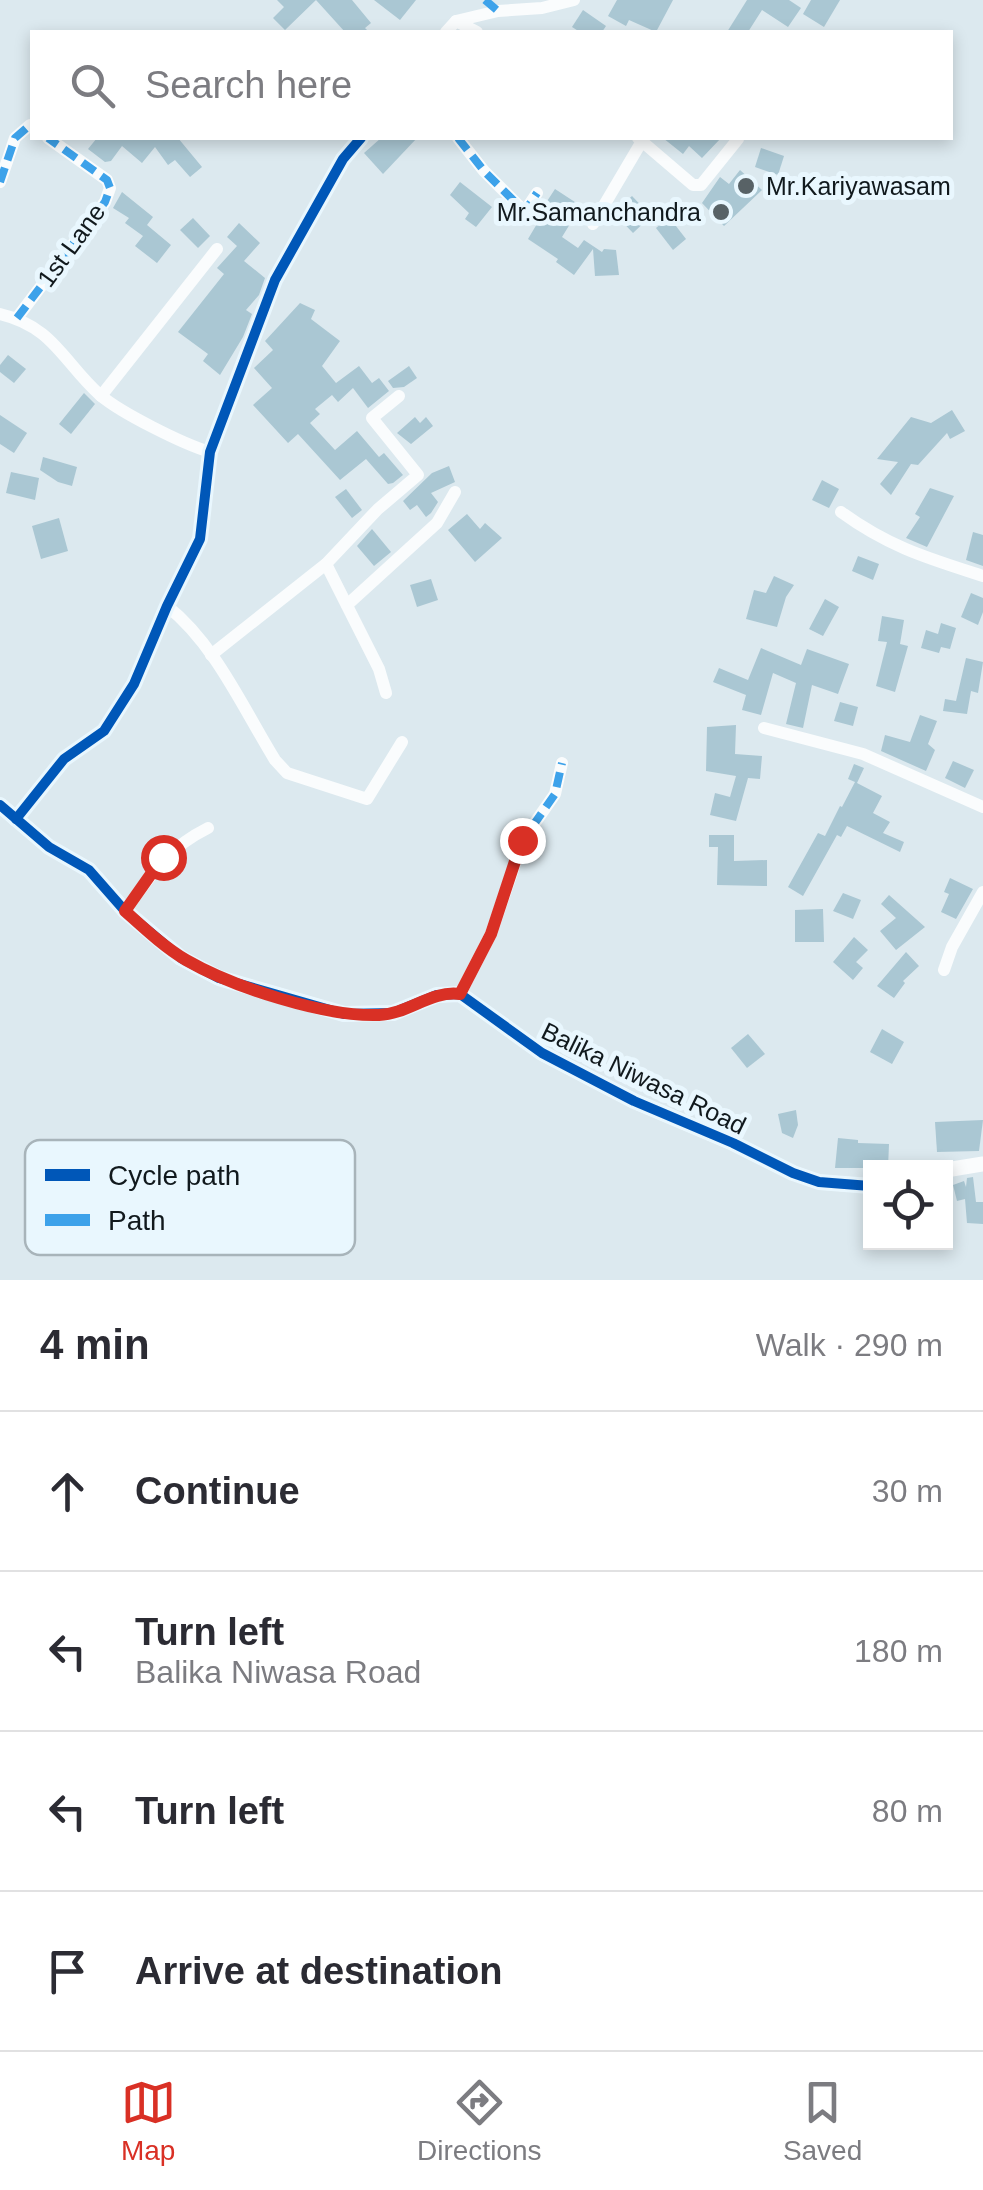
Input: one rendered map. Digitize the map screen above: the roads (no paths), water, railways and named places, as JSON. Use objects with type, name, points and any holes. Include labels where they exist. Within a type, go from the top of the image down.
[{"type":"street","points":[[485,0],[498,11]]},
{"type":"street","points":[[451,27],[498,11],[542,8],[574,0]]},
{"type":"street","points":[[0,182],[15,138],[30,125]]},
{"type":"street","name":"1st Lane","points":[[17,318],[104,202],[110,188],[107,180],[51,140]]},
{"type":"street","points":[[16,819],[64,759],[104,731],[134,684],[200,539],[210,452],[276,280],[342,160],[358,140]]},
{"type":"street","points":[[460,140],[521,208],[527,208],[537,193]]},
{"type":"street","points":[[593,224],[639,140]]},
{"type":"street","points":[[641,140],[693,185],[701,184],[738,140]]},
{"type":"street","points":[[101,396],[217,250]]},
{"type":"street","points":[[0,314],[17,318],[50,338],[101,396],[188,445],[210,452]]},
{"type":"street","points":[[211,654],[326,564],[378,509],[418,475],[372,418],[399,396]]},
{"type":"street","points":[[347,605],[437,523],[455,492]]},
{"type":"street","points":[[840,512],[904,550],[983,576]]},
{"type":"street","points":[[326,564],[379,668],[386,692]]},
{"type":"street","points":[[167,606],[183,618],[211,654],[286,772],[368,800],[402,742]]},
{"type":"street","points":[[764,728],[863,754],[983,808]]},
{"type":"street","points":[[0,805],[50,847],[89,870],[125,911],[182,958],[218,978],[344,1014],[392,1013],[437,995],[460,994],[491,934],[522,840],[556,794],[562,764]]},
{"type":"street","points":[[125,911],[163,857],[208,828]]},
{"type":"street","points":[[944,970],[952,947],[983,892]]},
{"type":"street","name":"Balika Niwasa Road","points":[[460,994],[542,1053],[634,1101],[793,1173],[820,1182],[863,1185]]},
{"type":"street","points":[[953,1169],[983,1164]]},
{"type":"place","name":"Mr.Kariyawasam","points":[[746,186]]},
{"type":"place","name":"Mr.Samanchandra","points":[[721,212]]}]
